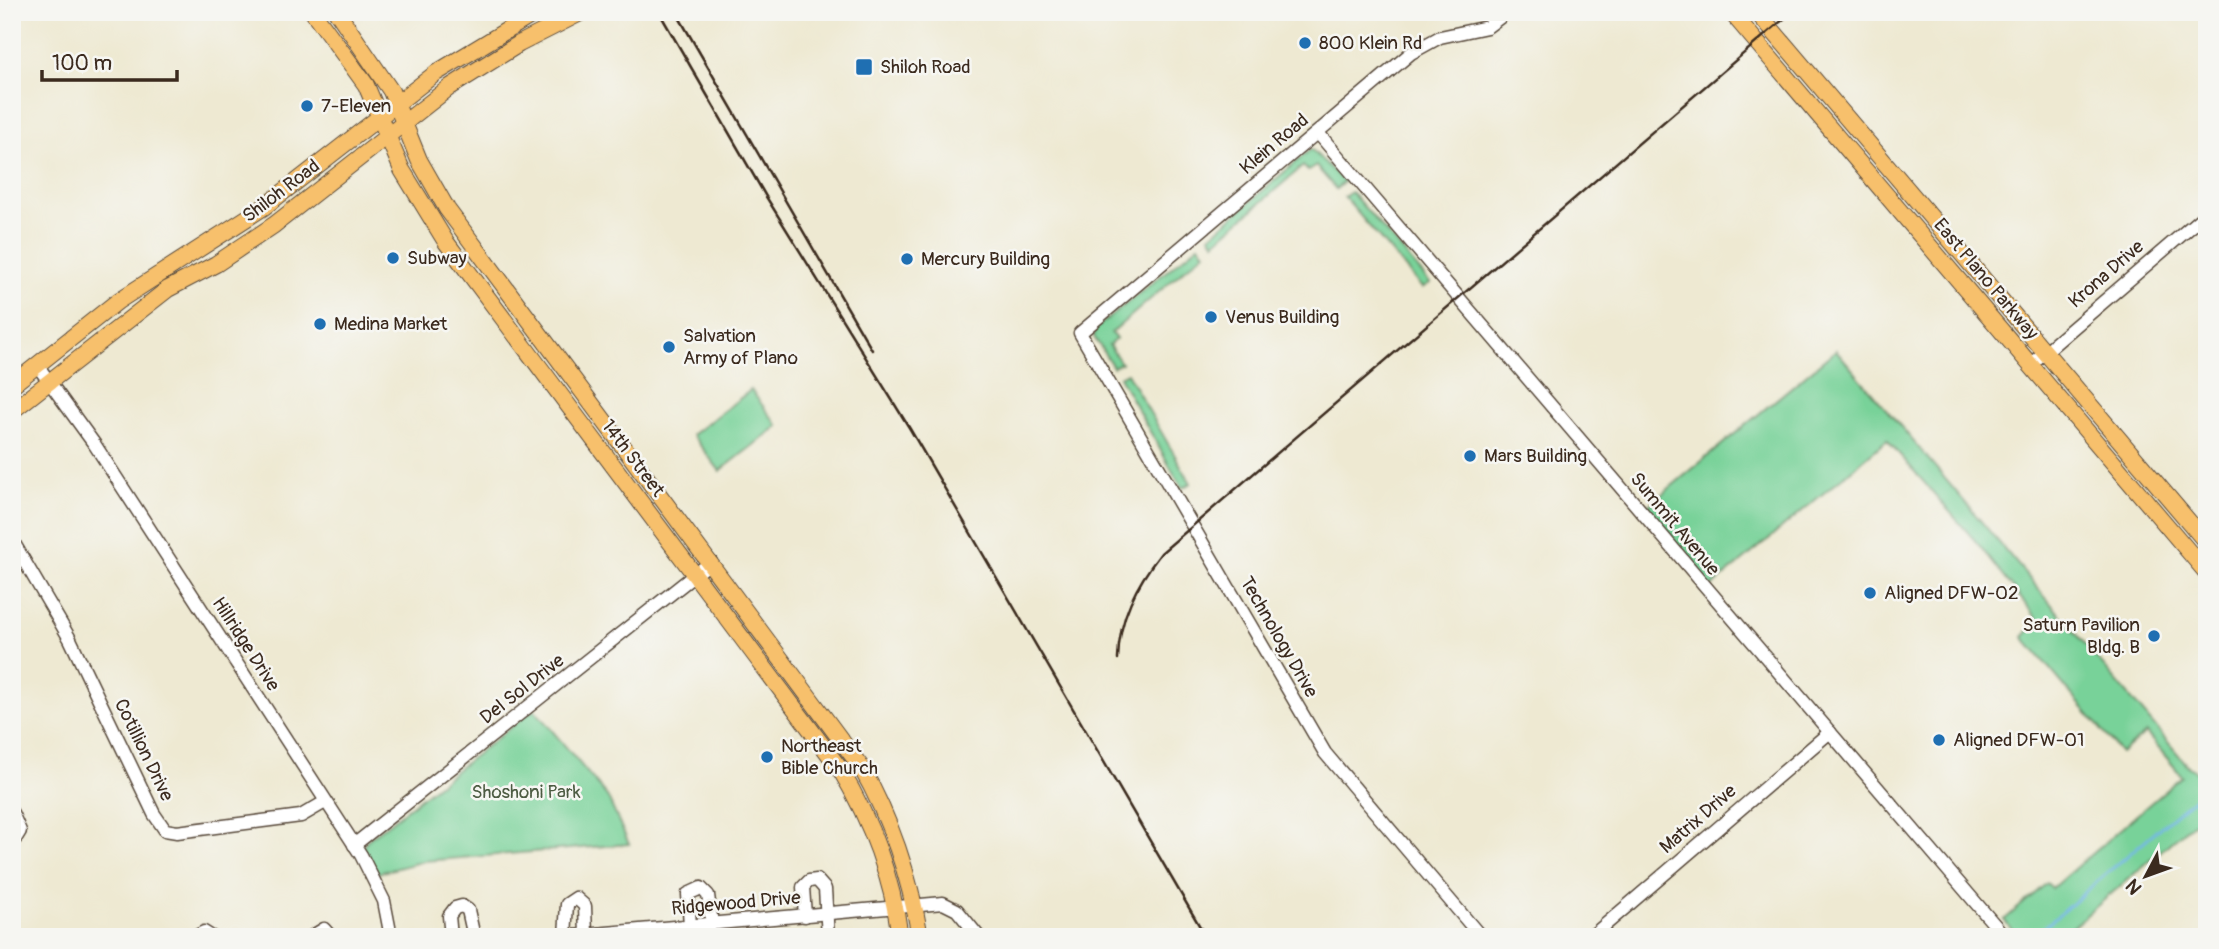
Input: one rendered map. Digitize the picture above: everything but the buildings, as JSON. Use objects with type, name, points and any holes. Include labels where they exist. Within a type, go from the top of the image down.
[{"type":"main road","name":"14th Street","points":[[313,12],[357,69],[424,210],[840,769],[862,809],[884,863],[896,908],[900,937]]},
{"type":"main road","name":"14th Street","points":[[337,12],[378,69],[396,103],[419,160],[447,209],[852,752],[879,801],[898,849],[915,906],[920,937]]},
{"type":"main road","name":"Shiloh Road","points":[[12,385],[118,301],[264,207],[380,114],[467,52],[537,12]]},
{"type":"main road","name":"East Plano Parkway","points":[[1731,12],[2207,573]]},
{"type":"main road","name":"East Plano Parkway","points":[[1757,12],[2207,543]]},
{"type":"main road","name":"Shiloh Road","points":[[12,411],[168,289],[216,264],[274,225],[402,122],[477,70],[571,15]]},
{"type":"main road","points":[[1777,66],[1792,53]]},
{"type":"main road","points":[[1852,154],[1866,142]]},
{"type":"main road","points":[[264,207],[274,225]]},
{"type":"main road","points":[[1957,278],[1972,265]]},
{"type":"main road","points":[[492,303],[508,291]]},
{"type":"main road","points":[[584,427],[600,415]]},
{"type":"main road","points":[[2127,480],[2142,467]]},
{"type":"main road","points":[[775,682],[792,670]]},
{"type":"main road","points":[[862,809],[879,801]]},
{"type":"street","name":"Klein Road","points":[[1080,333],[1421,45],[1487,27],[1507,12]]},
{"type":"street","name":"Summit Avenue","points":[[1318,134],[1664,542],[2006,937]]},
{"type":"street","name":"Krona Drive","points":[[2031,365],[2207,213]]},
{"type":"street","name":"Technology Drive","points":[[1080,333],[1325,753],[1481,937]]},
{"type":"street","name":"Hillridge Drive","points":[[37,365],[95,445],[354,845],[384,901],[391,937]]},
{"type":"street","name":"Cotillion Drive","points":[[12,540],[70,639],[154,814],[165,830],[177,832],[301,816],[326,802]]},
{"type":"street","name":"Del Sol Drive","points":[[354,845],[711,562]]},
{"type":"street","name":"Matrix Drive","points":[[1591,937],[1830,732]]},
{"type":"street","points":[[12,813],[20,831],[12,844]]},
{"type":"street","points":[[805,916],[803,887],[814,880],[820,882],[825,889],[828,937]]},
{"type":"street","name":"Ridgewood Drive","points":[[573,936],[702,928],[805,916],[950,905],[965,918],[979,937]]},
{"type":"street","points":[[450,937],[449,916],[455,908],[462,906],[468,911],[474,937]]},
{"type":"street","points":[[311,937],[324,929],[331,937]]},
{"type":"street","points":[[195,937],[204,932],[212,937]]},
{"type":"green space","points":[[1311,149],[1344,182],[1336,189],[1316,166],[1308,171],[1303,166],[1215,242],[1210,236]]},
{"type":"green space","points":[[1351,192],[1430,283],[1422,288],[1344,197]]},
{"type":"green space","points":[[1199,245],[1205,252],[1111,333],[1116,339],[1109,345],[1121,363],[1113,367],[1094,337],[1095,329]]},
{"type":"green space","points":[[1836,350],[2189,767],[2200,774],[2207,768],[2207,811],[2061,937],[2018,937],[2004,920],[2047,883],[2052,888],[2182,776],[2146,733],[2121,753],[2023,637],[2038,620],[1978,544],[1887,440],[1709,589],[1643,510]]},
{"type":"green space","points":[[1127,373],[1191,483],[1182,488],[1119,377]]},
{"type":"green space","points":[[751,390],[778,426],[720,471],[692,435]]},
{"type":"green space","name":"Shoshoni Park","points":[[534,709],[607,796],[629,844],[424,861],[378,873],[362,849],[366,841]]},
{"type":"waterway","points":[[2033,937],[2207,787]]},
{"type":"railway","points":[[659,12],[765,195],[910,429],[1206,937]]},
{"type":"railway","points":[[676,12],[872,350]]},
{"type":"railway","points":[[1118,659],[1119,644],[1130,603],[1161,553],[1792,12]]},
{"type":"place","name":"800 Klein Rd","points":[[1305,43]]},
{"type":"place","name":"Shiloh Road","points":[[864,67]]},
{"type":"place","name":"7-Eleven","points":[[307,106]]},
{"type":"place","name":"Subway","points":[[393,258]]},
{"type":"place","name":"Mercury Building","points":[[907,259]]},
{"type":"place","name":"Venus Building","points":[[1211,317]]},
{"type":"place","name":"Medina Market","points":[[320,324]]},
{"type":"place","name":"Salvation Army of Plano","points":[[669,347]]},
{"type":"place","name":"Mars Building","points":[[1470,456]]},
{"type":"place","name":"Aligned DFW-02","points":[[1870,593]]},
{"type":"place","name":"Saturn Pavilion Bldg. B","points":[[2154,636]]},
{"type":"place","name":"Aligned DFW-01","points":[[1939,740]]},
{"type":"place","name":"Northeast Bible Church","points":[[767,757]]}]
